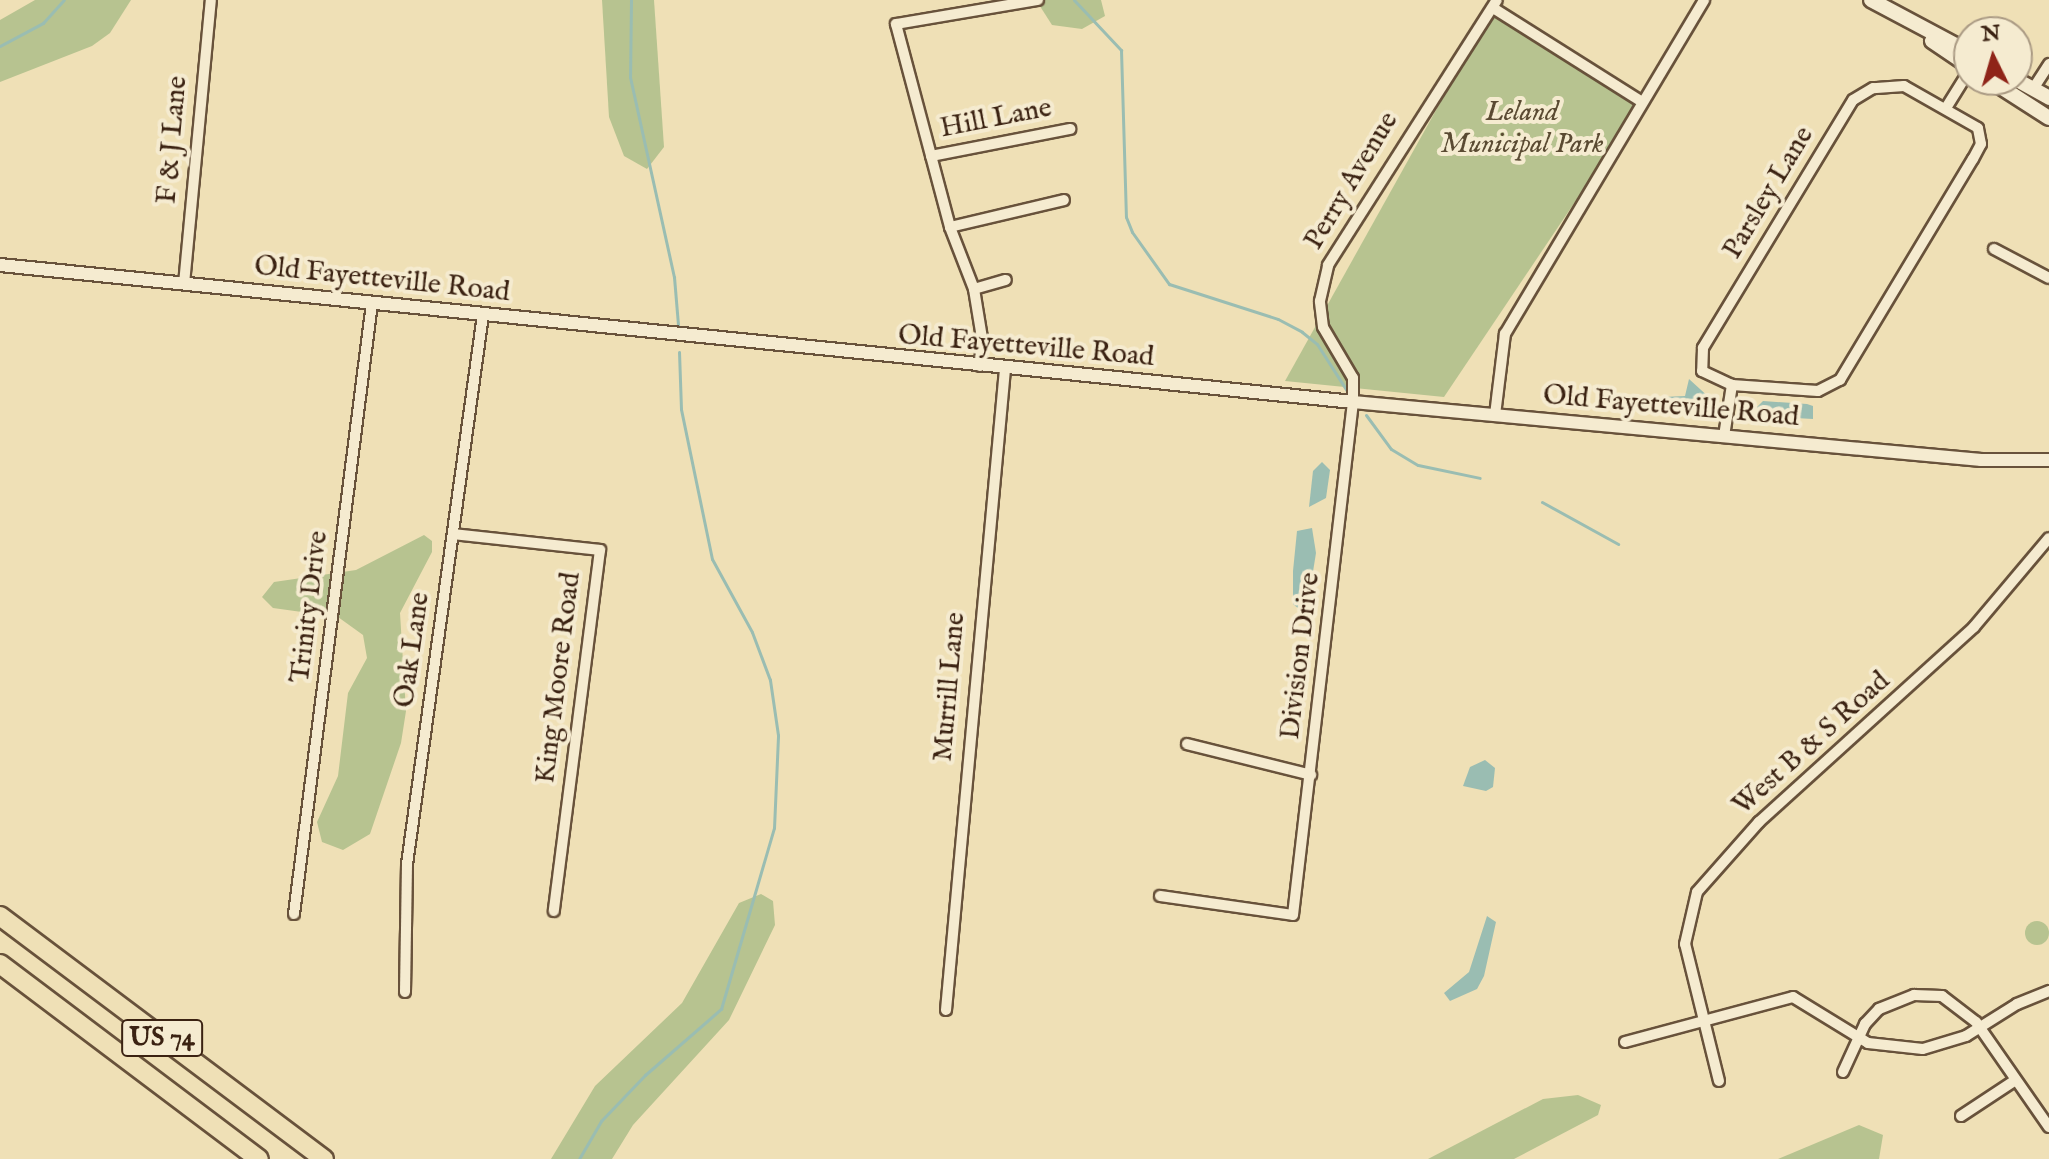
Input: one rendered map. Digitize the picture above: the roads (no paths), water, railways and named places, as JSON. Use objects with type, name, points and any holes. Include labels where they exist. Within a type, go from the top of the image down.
[{"type":"highway","name":"US 74","points":[[0,916],[324,1159]]},
{"type":"highway","name":"US 74","points":[[0,964],[259,1159]]},
{"type":"main road","points":[[1871,0],[1953,44]]},
{"type":"main road","points":[[1907,21],[1953,57]]},
{"type":"main road","points":[[2033,89],[2049,98]]},
{"type":"main road","points":[[2015,96],[2049,118]]},
{"type":"street","name":"F & J Lane","points":[[184,284],[211,0]]},
{"type":"street","points":[[980,366],[982,338],[974,289],[950,227],[896,24],[1038,0]]},
{"type":"street","points":[[1495,415],[1505,334],[1704,0]]},
{"type":"street","points":[[1495,4],[1642,102]]},
{"type":"street","name":"Perry Avenue","points":[[1353,402],[1353,378],[1323,327],[1320,301],[1328,265],[1495,4]]},
{"type":"street","points":[[2033,89],[2049,64]]},
{"type":"street","name":"Parsley Lane","points":[[1904,86],[1978,128],[1981,144],[1840,380],[1818,391],[1732,385],[1702,371],[1703,348],[1853,100],[1873,88],[1904,86]]},
{"type":"street","points":[[1946,108],[1953,96]]},
{"type":"street","name":"Hill Lane","points":[[931,156],[1070,129]]},
{"type":"street","points":[[950,227],[1064,200]]},
{"type":"street","points":[[1994,249],[2049,278]]},
{"type":"street","name":"Old Fayetteville Road","points":[[0,265],[1005,369],[2000,462],[2049,460]]},
{"type":"street","points":[[974,289],[1006,280]]},
{"type":"street","name":"Trinity Drive","points":[[294,914],[372,303]]},
{"type":"street","name":"Oak Lane","points":[[405,992],[407,864],[483,315]]},
{"type":"street","name":"Murrill Lane","points":[[946,1010],[1005,369]]},
{"type":"street","points":[[1724,436],[1732,385]]},
{"type":"street","name":"Division Drive","points":[[1160,896],[1293,915],[1353,402]]},
{"type":"street","name":"King Moore Road","points":[[453,534],[600,550],[554,911]]},
{"type":"street","name":"West B & S Road","points":[[1719,1081],[1707,1017],[1685,944],[1690,906],[1707,878],[1759,822],[1974,627],[2049,538]]},
{"type":"street","points":[[1187,744],[1311,775]]},
{"type":"street","points":[[1625,1042],[1707,1017],[1793,997],[1857,1038],[1881,1047],[1923,1049],[1980,1028],[2025,999],[2049,991]]},
{"type":"street","points":[[1843,1072],[1857,1038],[1879,1009],[1923,993],[1957,1003],[1980,1028],[2014,1081],[2049,1127]]},
{"type":"street","points":[[1961,1116],[2014,1081]]},
{"type":"water","points":[[1689,379],[1712,400],[1710,414],[1659,410],[1657,402],[1663,397],[1685,396]]},
{"type":"water","points":[[1763,401],[1813,406],[1813,419],[1761,416],[1755,409]]},
{"type":"water","points":[[1322,462],[1330,470],[1326,498],[1309,507],[1313,471]]},
{"type":"water","points":[[1312,528],[1316,553],[1306,615],[1293,604],[1293,571],[1297,531]]},
{"type":"water","points":[[1485,760],[1495,768],[1493,787],[1486,791],[1463,786],[1470,767]]},
{"type":"water","points":[[1487,916],[1496,922],[1484,976],[1477,989],[1450,1001],[1444,993],[1469,972]]},
{"type":"waterway","points":[[0,46],[43,23],[64,0]]},
{"type":"waterway","points":[[631,0],[630,77],[674,277],[678,325]]},
{"type":"waterway","points":[[1074,0],[1121,50],[1126,217],[1132,232],[1169,284],[1278,319],[1302,332],[1317,344],[1347,391]]},
{"type":"waterway","points":[[579,1159],[601,1121],[645,1075],[721,1009],[774,828],[778,735],[770,680],[752,632],[712,559],[681,409],[679,352]]},
{"type":"waterway","points":[[1366,415],[1391,449],[1418,465],[1480,478]]},
{"type":"waterway","points":[[1542,502],[1618,544]]},
{"type":"park label","name":"Leland Municipal Park","points":[[1522,129]]}]
